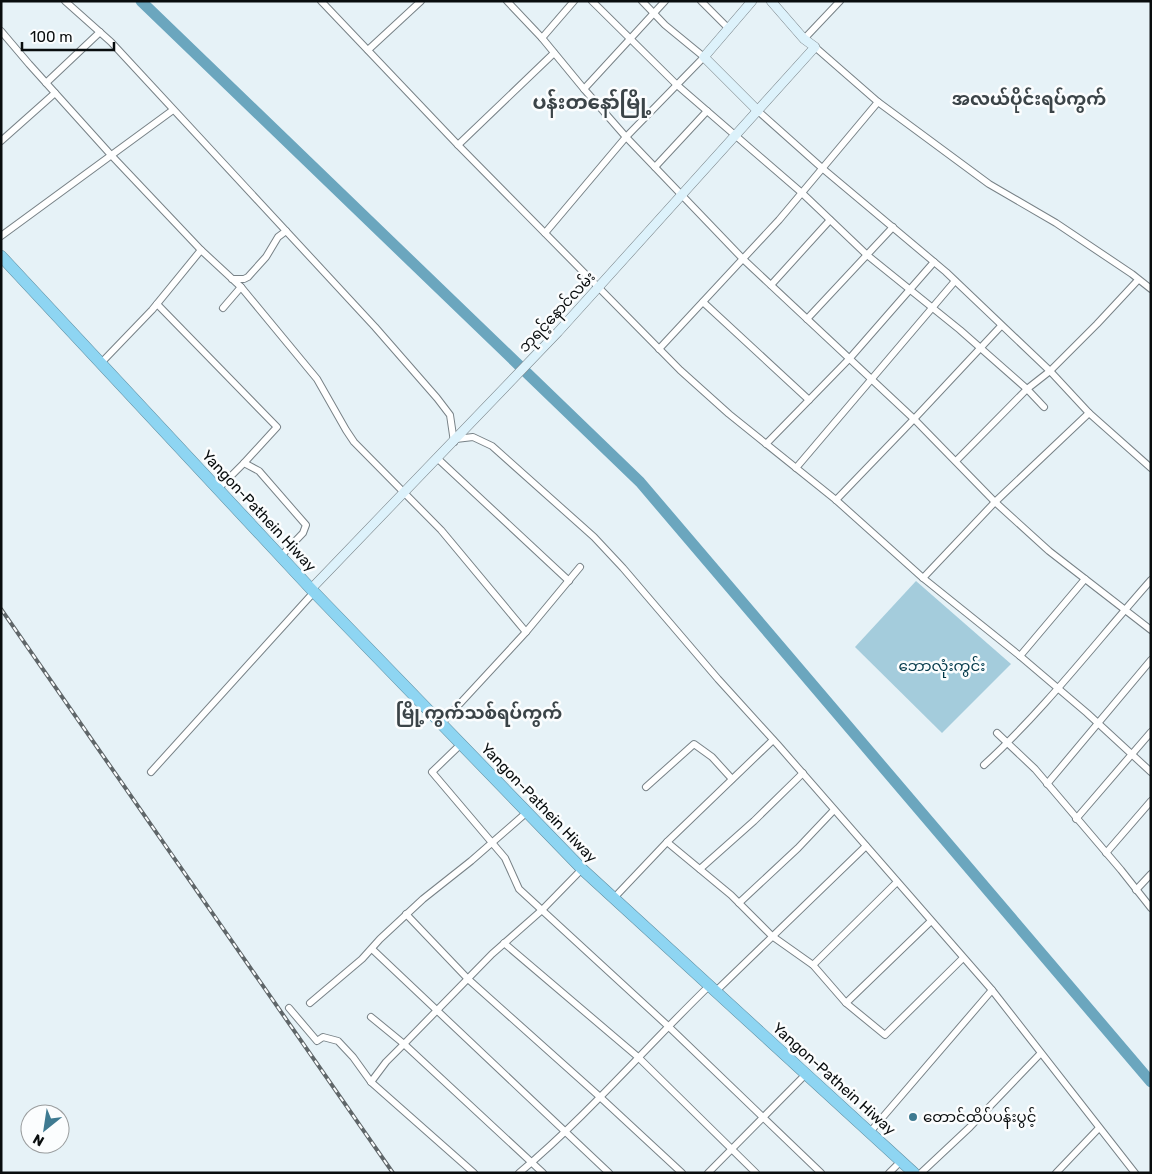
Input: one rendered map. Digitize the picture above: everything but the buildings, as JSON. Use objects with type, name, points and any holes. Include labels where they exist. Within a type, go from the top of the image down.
[{"type":"highway","name":"Yangon-Pathein Hiway","points":[[1,256],[313,591],[526,813],[613,899],[914,1173]]},
{"type":"street","points":[[65,1],[111,42],[437,398],[450,416],[456,439],[473,437],[492,446],[594,537],[623,568],[718,680],[774,740],[992,990],[1040,1054],[1133,1170],[1125,1173]]},
{"type":"street","points":[[321,1],[458,146],[659,349],[729,414],[836,500],[923,578],[1058,688],[1151,772]]},
{"type":"street","points":[[368,50],[421,1]]},
{"type":"street","points":[[507,1],[542,38],[626,137],[743,260],[873,379],[1049,552],[1151,630]]},
{"type":"street","points":[[542,38],[574,1]]},
{"type":"street","points":[[592,1],[677,85],[802,193],[867,255],[1028,389],[1044,407]]},
{"type":"street","points":[[642,1],[665,25],[704,58],[758,111],[822,168],[956,281],[1050,371],[1089,413],[1151,468]]},
{"type":"street","points":[[584,89],[665,1]]},
{"type":"street","points":[[702,1],[729,29]]},
{"type":"street","points":[[546,233],[626,137],[704,58],[752,1]]},
{"type":"street","points":[[771,1],[804,40],[815,47],[878,102],[990,184],[1056,223],[1151,289]]},
{"type":"street","points":[[804,40],[840,1]]},
{"type":"street","points":[[1,31],[111,155],[201,250],[241,287],[318,380],[354,442],[441,530],[526,632]]},
{"type":"street","points":[[46,83],[100,32]]},
{"type":"street","name":"ဘုရင့်နောင်လမ်း","points":[[313,591],[599,288],[815,47]]},
{"type":"street","points":[[458,146],[554,53]]},
{"type":"street","points":[[1,141],[55,93]]},
{"type":"street","points":[[659,349],[743,260],[878,102]]},
{"type":"street","points":[[1,236],[172,110]]},
{"type":"street","points":[[655,167],[707,110]]},
{"type":"street","points":[[771,285],[830,220]]},
{"type":"street","points":[[807,318],[893,227]]},
{"type":"street","points":[[232,279],[244,279],[248,276],[266,257],[278,237],[286,231]]},
{"type":"street","points":[[101,363],[157,304],[201,250]]},
{"type":"street","points":[[766,444],[850,358],[934,262]]},
{"type":"street","points":[[956,461],[1028,389],[1050,371],[1138,280]]},
{"type":"street","points":[[796,468],[956,281]]},
{"type":"street","points":[[223,308],[241,287]]},
{"type":"street","points":[[703,302],[809,400]]},
{"type":"street","points":[[157,304],[277,427],[218,489]]},
{"type":"street","points":[[836,500],[1001,326]]},
{"type":"street","points":[[923,578],[996,502],[1089,413]]},
{"type":"street","points":[[437,458],[569,581]]},
{"type":"street","points":[[244,463],[259,470],[306,526],[303,533],[281,556]]},
{"type":"street","points":[[441,724],[526,632],[580,567]]},
{"type":"street","points":[[1020,656],[1085,579]]},
{"type":"street","points":[[984,765],[1008,743],[1058,688],[1151,580]]},
{"type":"street","points":[[151,772],[313,591]]},
{"type":"street","points":[[1047,784],[1151,660]]},
{"type":"street","points":[[1076,819],[1151,732]]},
{"type":"street","points":[[997,733],[1035,769],[1151,908]]},
{"type":"street","points":[[613,899],[667,842],[774,740]]},
{"type":"street","points":[[461,744],[432,772],[505,858],[519,889],[668,1026],[821,1173]]},
{"type":"street","points":[[646,787],[694,744],[704,750],[732,779]]},
{"type":"street","points":[[700,869],[754,822],[803,773]]},
{"type":"street","points":[[1106,853],[1151,801]]},
{"type":"street","points":[[739,903],[798,848],[834,810]]},
{"type":"street","points":[[310,1003],[355,966],[406,914],[526,813]]},
{"type":"street","points":[[667,842],[739,903],[772,936],[814,965],[846,1003],[885,1035],[963,958]]},
{"type":"street","points":[[519,1173],[600,1096],[668,1026],[772,936],[866,846]]},
{"type":"street","points":[[371,1082],[386,1062],[436,1011],[504,944],[542,910],[582,869]]},
{"type":"street","points":[[1136,890],[1151,874]]},
{"type":"street","points":[[814,965],[897,882]]},
{"type":"street","points":[[406,914],[468,979],[600,1096],[682,1173]]},
{"type":"street","points":[[846,1003],[931,921]]},
{"type":"street","points":[[504,944],[638,1058],[756,1173]]},
{"type":"street","points":[[372,949],[610,1173]]},
{"type":"street","points":[[870,1132],[992,990]]},
{"type":"street","points":[[289,1008],[317,1041],[323,1037],[338,1042],[353,1057],[371,1082],[474,1173]]},
{"type":"street","points":[[371,1017],[404,1044],[543,1173]]},
{"type":"street","points":[[921,1173],[970,1127],[1040,1054]]},
{"type":"street","points":[[708,1173],[762,1116],[806,1074]]},
{"type":"street","points":[[1056,1173],[1099,1128]]},
{"type":"street","points":[[889,1173],[901,1160]]},
{"type":"green space","name":"ဘောလုံးကွင်း","points":[[916,581],[1011,664],[942,733],[855,647]]},
{"type":"waterway","points":[[141,1],[640,482],[1151,1082]]},
{"type":"railway","points":[[1,609],[393,1173]]},
{"type":"place","name":"တောင်ထိပ်ပန်းပွင့်","points":[[913,1117]]},
{"type":"district","name":"အလယ်ပိုင်းရပ်ကွက်","points":[[1029,99]]},
{"type":"district","name":"ပန်းတနော်မြို့","points":[[592,102]]},
{"type":"district","name":"မြို့ကွက်သစ်ရပ်ကွက်","points":[[479,713]]}]
